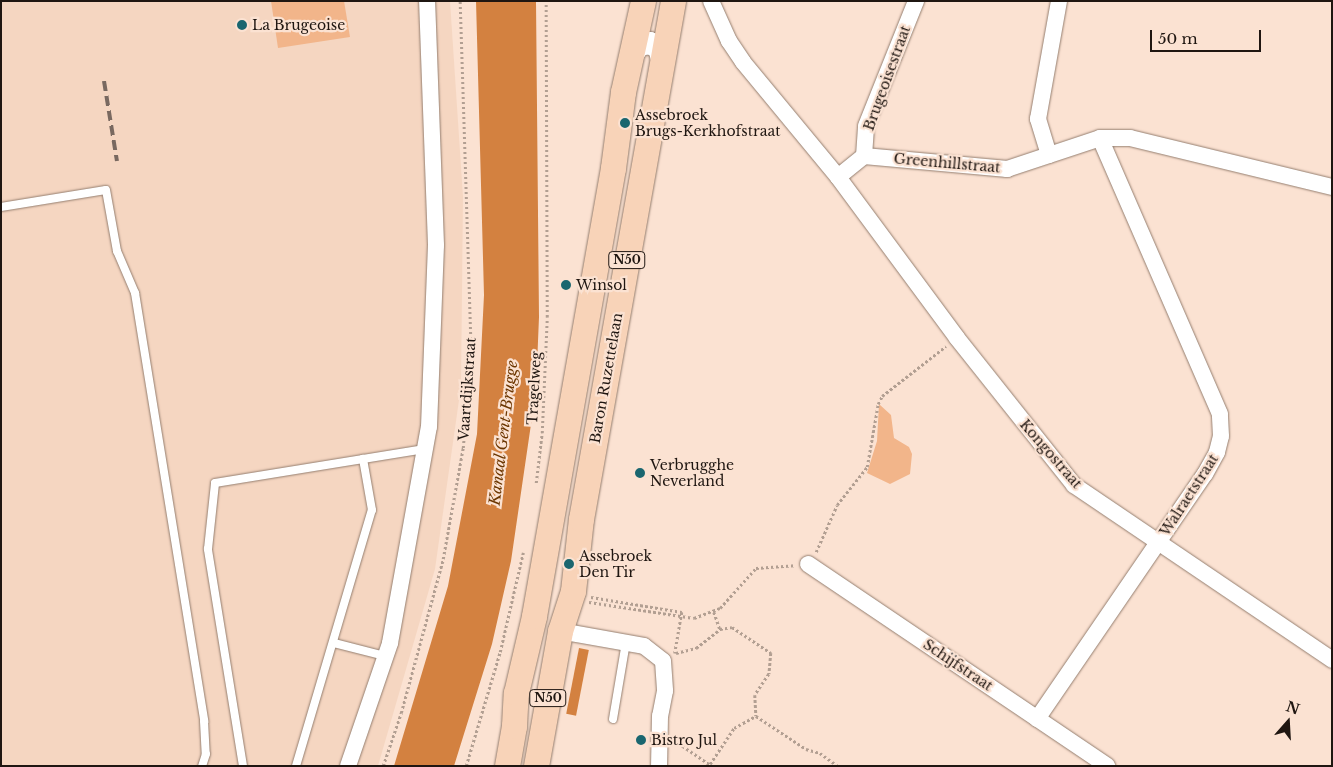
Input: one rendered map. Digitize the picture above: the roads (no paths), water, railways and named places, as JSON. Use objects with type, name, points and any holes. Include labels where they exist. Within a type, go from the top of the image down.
[{"type":"main road","name":"N50","points":[[507,766],[514,726],[530,693],[537,652],[534,616],[614,168],[629,135],[634,102],[633,54],[643,1]]},
{"type":"main road","name":"Baron Ruzettelaan","points":[[560,631],[579,596],[580,519],[673,1]]},
{"type":"main road","points":[[633,54],[639,45],[650,42],[659,48],[662,59]]},
{"type":"main road","name":"Baron Ruzettelaan","points":[[536,766],[560,631],[557,596],[564,552],[580,519]]},
{"type":"street","points":[[348,766],[385,656],[408,555],[426,450],[435,339],[436,245],[427,1]]},
{"type":"street","points":[[711,1],[728,41],[743,62],[838,177],[864,156]]},
{"type":"street","name":"Brugeoisestraat","points":[[864,156],[866,126],[916,1]]},
{"type":"street","points":[[1049,155],[1038,119],[1059,1]]},
{"type":"street","name":"Greenhillstraat","points":[[864,156],[1007,169],[1100,138],[1130,138],[1162,144],[1332,186]]},
{"type":"street","name":"Walraetstraat","points":[[1037,719],[1218,452],[1220,414],[1100,138]]},
{"type":"street","name":"Kongostraat","points":[[838,177],[957,338],[1074,485],[1332,660]]},
{"type":"street","name":"Schijfstraat","points":[[808,564],[1107,766]]},
{"type":"street","points":[[560,631],[644,646],[669,657],[659,737],[659,766]]},
{"type":"lane","points":[[1,207],[106,190],[117,252],[135,293],[204,721],[206,754],[202,766]]},
{"type":"lane","points":[[243,766],[208,549],[215,483],[426,450]]},
{"type":"lane","points":[[296,766],[372,510],[363,459]]},
{"type":"lane","points":[[613,718],[626,642]]},
{"type":"lane","points":[[334,643],[385,656]]},
{"type":"water","name":"Kanaal Gent-Brugge","points":[[476,1],[536,1],[539,317],[536,390],[511,561],[492,644],[454,766],[394,766],[448,586],[477,434],[484,295]]},
{"type":"water","points":[[579,648],[589,650],[576,716],[566,714]]},
{"type":"railway","points":[[104,81],[117,161]]},
{"type":"place","name":"La Brugeoise","points":[[242,25]]},
{"type":"place","name":"Assebroek Brugs-Kerkhofstraat","points":[[625,123]]},
{"type":"place","name":"Winsol","points":[[566,285]]},
{"type":"place","name":"Verbrugghe Neverland","points":[[640,473]]},
{"type":"place","name":"Assebroek Den Tir","points":[[569,564]]},
{"type":"place","name":"Bistro Jul","points":[[641,740]]}]
